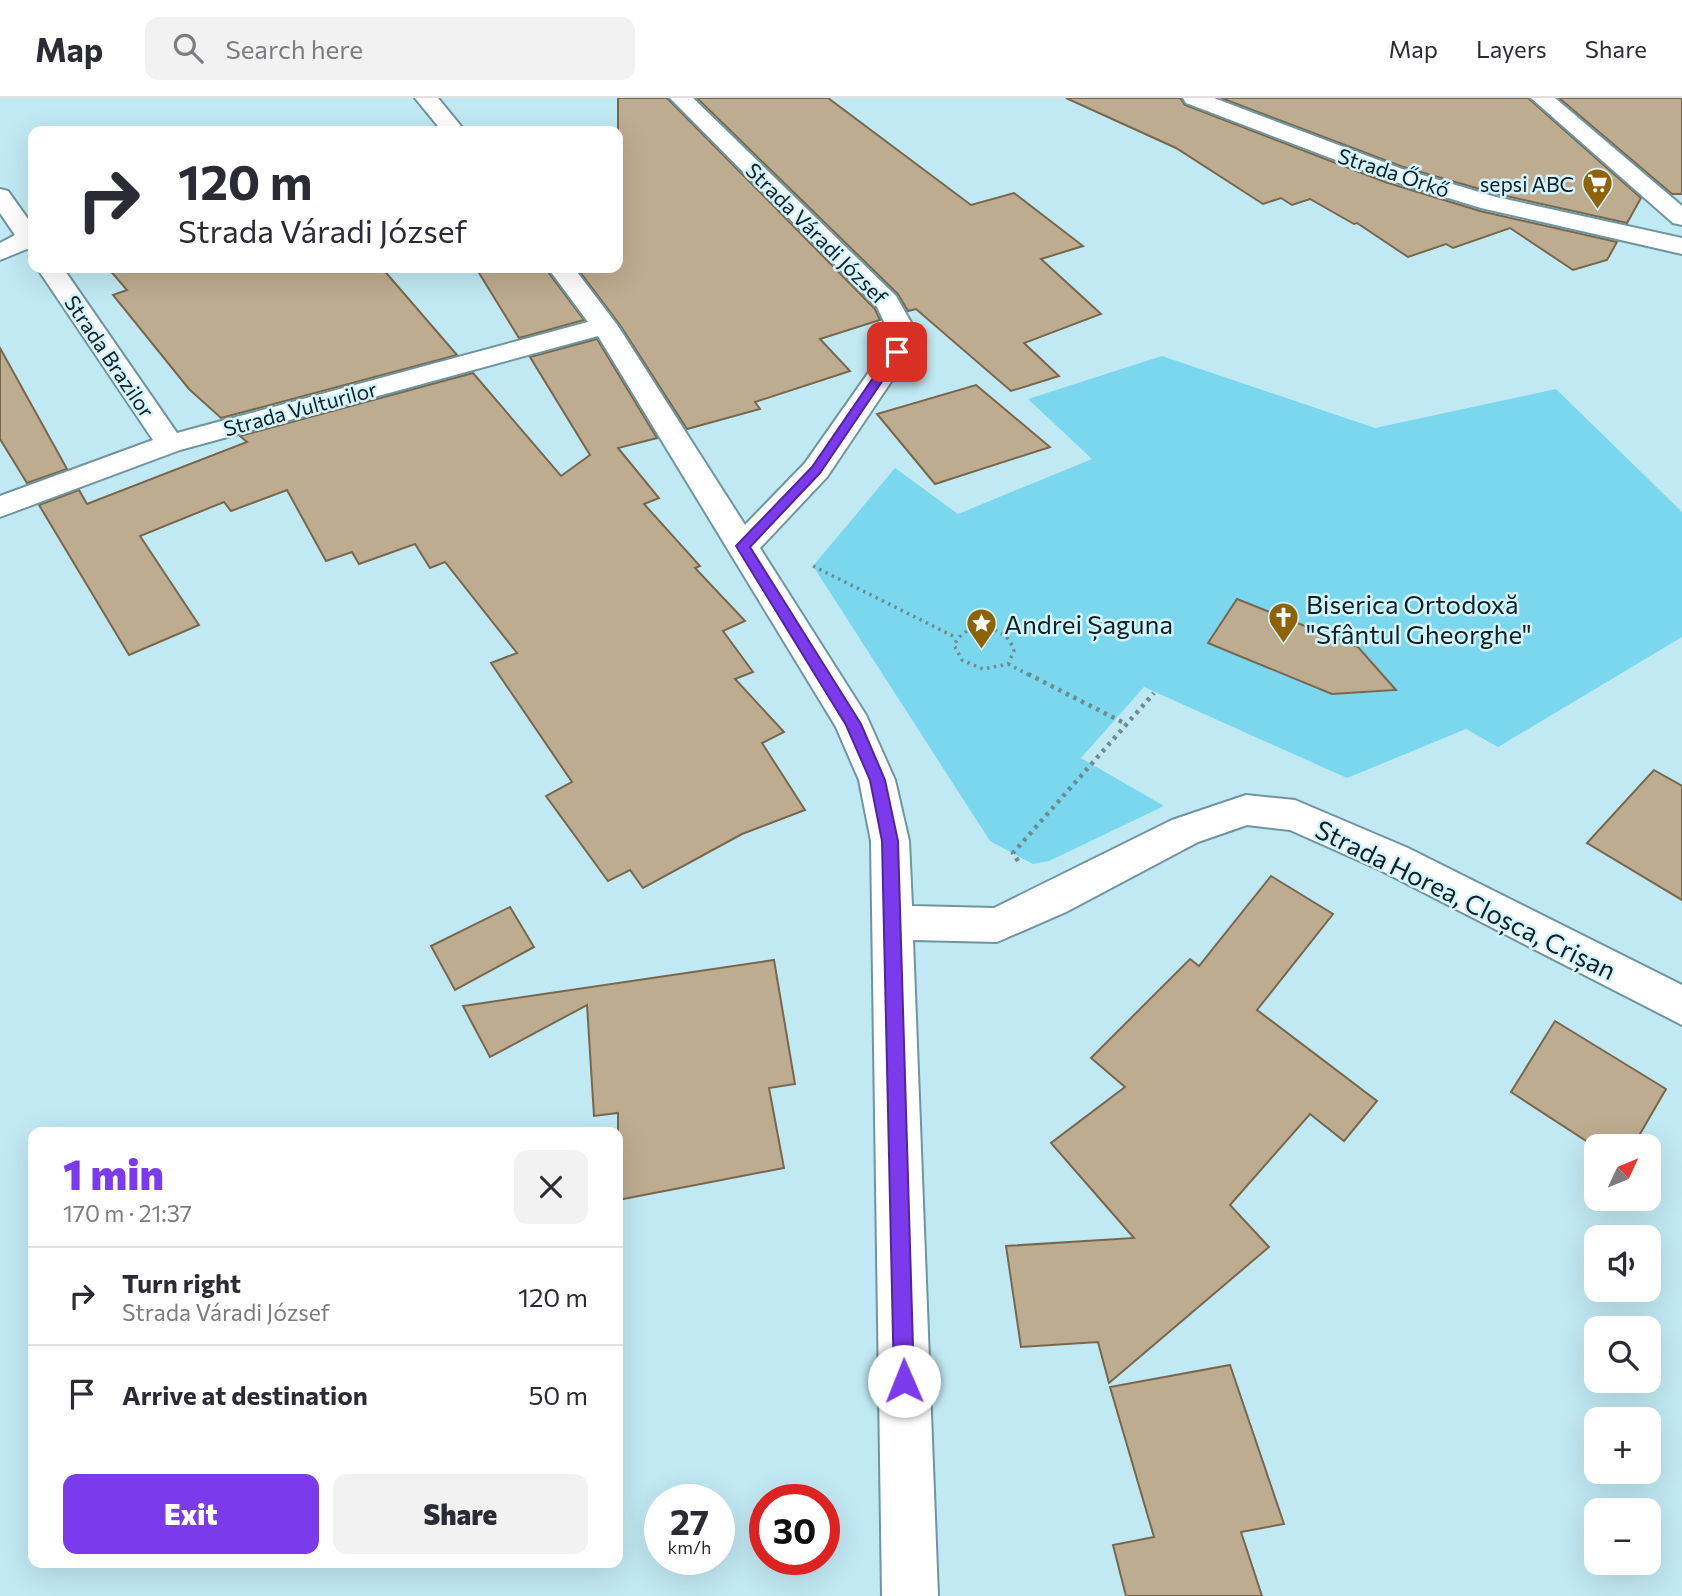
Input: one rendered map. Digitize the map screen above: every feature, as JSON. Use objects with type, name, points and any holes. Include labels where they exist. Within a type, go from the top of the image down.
[{"type":"street","points":[[426,98],[450,126]]},
{"type":"street","name":"Strada Váradi József","points":[[681,98],[887,302],[899,319],[901,337],[897,352],[816,470],[743,546]]},
{"type":"street","name":"Strada Őrkő","points":[[1194,98],[1394,174],[1490,203],[1682,246]]},
{"type":"street","points":[[1542,98],[1682,218]]},
{"type":"street","points":[[0,195],[28,235]]},
{"type":"street","points":[[0,243],[28,241]]},
{"type":"street","points":[[0,252],[28,242]]},
{"type":"street","name":"Strada Brazilor","points":[[53,273],[170,444]]},
{"type":"street","points":[[565,273],[605,326],[853,724],[877,780],[890,841],[909,1596]]},
{"type":"street","name":"Strada Vulturilor","points":[[0,507],[170,444],[605,326]]},
{"type":"street","name":"Strada Horea, Cloșca, Crișan","points":[[892,923],[997,925],[1052,900],[1185,831],[1246,810],[1296,815],[1394,859],[1682,1006]]},
{"type":"path","points":[[813,565],[957,638]]},
{"type":"path","points":[[981,627],[1000,631],[1013,643],[1013,657],[1008,664],[991,670],[972,667],[959,658],[954,645],[957,638],[971,629],[981,627]]},
{"type":"path","points":[[1008,664],[1126,724]]},
{"type":"path","points":[[1013,853],[1154,693]]},
{"type":"shaded area","points":[[1162,356],[1375,428],[1556,389],[1682,512],[1682,637],[1498,747],[1466,729],[1347,778],[1144,687],[1081,758],[1164,806],[1049,861],[1033,864],[990,841],[813,566],[895,468],[958,514],[1092,459],[1028,399]]},
{"type":"building","points":[[618,98],[667,98],[875,309],[880,320],[820,339],[850,371],[755,402],[760,409],[687,429],[620,325],[581,273],[623,273],[623,126],[618,126]]},
{"type":"building","points":[[697,98],[828,98],[971,205],[1014,193],[1083,246],[1041,259],[1101,314],[1024,343],[1059,376],[1011,391],[916,309],[908,311],[898,294]]},
{"type":"building","points":[[1066,98],[1180,98],[1185,105],[1385,182],[1480,211],[1617,242],[1607,260],[1573,270],[1510,228],[1453,248],[1446,244],[1408,257],[1357,223],[1354,224],[1310,199],[1292,205],[1281,198],[1263,204],[1176,148]]},
{"type":"building","points":[[1221,98],[1528,98],[1641,198],[1627,223],[1497,194],[1403,167]]},
{"type":"building","points":[[1559,98],[1682,98],[1682,194],[1672,194]]},
{"type":"building","points":[[112,273],[386,273],[457,355],[221,418],[189,389],[113,295],[127,290]]},
{"type":"building","points":[[479,273],[549,273],[584,320],[519,338]]},
{"type":"building","points":[[597,339],[657,438],[618,448],[659,498],[644,504],[700,566],[695,568],[745,621],[723,631],[753,672],[735,679],[784,732],[762,743],[805,810],[742,834],[643,888],[630,870],[608,881],[546,796],[572,782],[491,663],[517,653],[445,562],[430,568],[415,544],[359,564],[352,552],[326,561],[287,490],[231,511],[224,502],[140,536],[199,625],[129,655],[39,505],[79,490],[87,504],[247,442],[240,436],[473,373],[561,476],[590,455],[530,357]]},
{"type":"building","points":[[0,348],[67,469],[27,483],[0,439]]},
{"type":"building","points":[[976,385],[1050,447],[935,484],[877,414]]},
{"type":"building","name":"Biserica Ortodoxă \"Sfântul Gheorghe\"","points":[[1237,599],[1358,647],[1396,690],[1332,694],[1208,643]]},
{"type":"building","points":[[1654,770],[1682,786],[1682,900],[1587,843]]},
{"type":"building","points":[[1271,876],[1333,914],[1257,1010],[1377,1101],[1344,1141],[1310,1114],[1230,1205],[1269,1247],[1109,1383],[1098,1342],[1021,1347],[1006,1246],[1134,1238],[1051,1143],[1125,1087],[1091,1058],[1190,959],[1199,966]]},
{"type":"building","points":[[510,907],[534,947],[455,990],[431,946]]},
{"type":"building","points":[[774,960],[795,1084],[769,1088],[784,1168],[623,1199],[623,1127],[618,1127],[618,1113],[594,1116],[587,1005],[490,1057],[463,1006]]},
{"type":"building","points":[[1555,1021],[1666,1089],[1640,1134],[1584,1134],[1584,1139],[1511,1092]]},
{"type":"building","points":[[1230,1365],[1284,1524],[1241,1532],[1262,1596],[1126,1596],[1113,1545],[1154,1537],[1110,1387]]},
{"type":"place","name":"sepsi ABC","points":[[1597,210]]},
{"type":"place","name":"Biserica Ortodoxă \"Sfântul Gheorghe\"","points":[[1283,645]]},
{"type":"place","name":"Andrei Șaguna","points":[[981,650]]},
{"type":"route","points":[[897,352],[816,470],[743,546],[853,724],[877,780],[890,841],[904,1381]]}]
